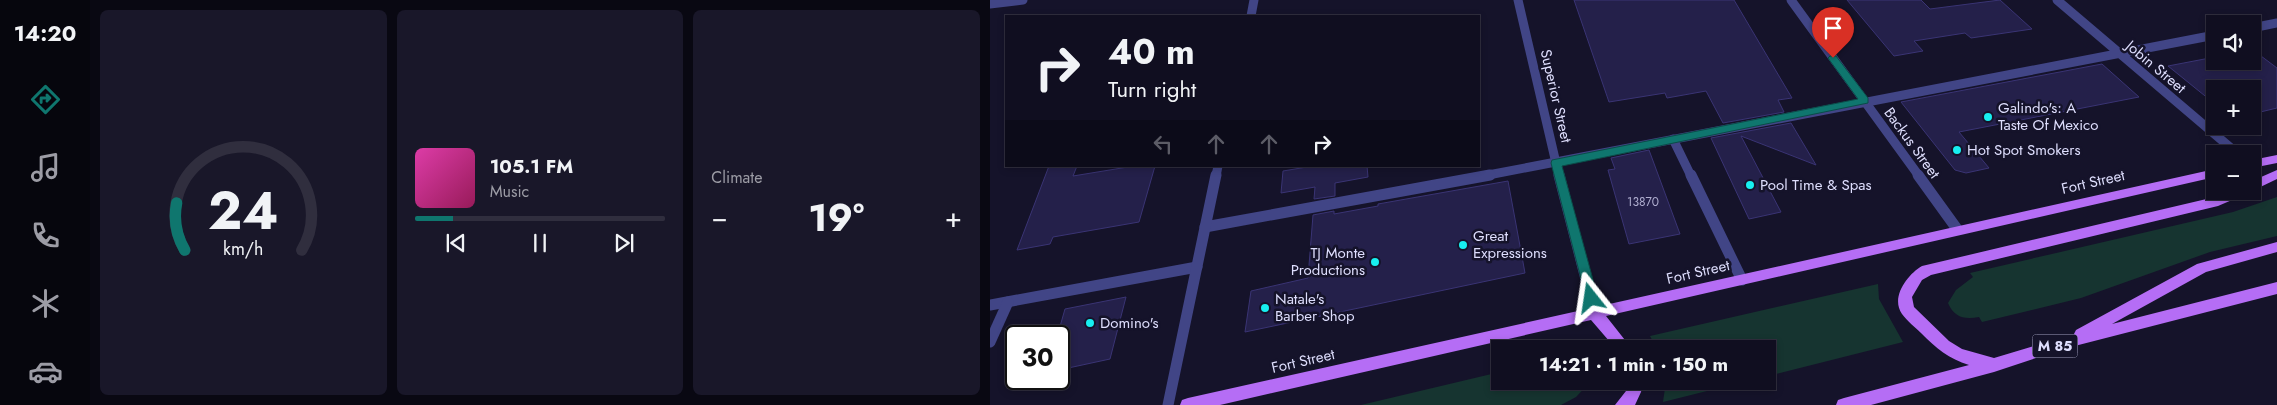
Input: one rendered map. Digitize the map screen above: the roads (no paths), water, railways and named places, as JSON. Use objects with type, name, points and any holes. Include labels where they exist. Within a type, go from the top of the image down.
[{"type":"main road","points":[[2261,162],[2277,159]]},
{"type":"main road","points":[[2261,182],[2277,174]]},
{"type":"main road","name":"Fort Street","points":[[1188,405],[1596,314],[1957,229],[2206,175]]},
{"type":"main road","points":[[1994,365],[1958,355],[1944,346],[1907,310],[1905,296],[1917,276],[1927,270],[2220,200]]},
{"type":"main road","points":[[2063,343],[2202,268],[2277,247]]},
{"type":"main road","name":"M 85","points":[[1848,405],[1994,365],[2063,343],[2277,288]]},
{"type":"main road","points":[[1596,314],[1618,340]]},
{"type":"main road","points":[[1623,405],[1629,402],[1635,390]]},
{"type":"street","points":[[990,4],[1023,0]]},
{"type":"street","points":[[1251,15],[1254,0]]},
{"type":"street","name":"Superior Street","points":[[1518,0],[1556,163],[1596,314]]},
{"type":"street","name":"Backus Street","points":[[1791,0],[1957,229]]},
{"type":"street","name":"Jobin Street","points":[[2057,0],[2227,145]]},
{"type":"street","points":[[2261,26],[2277,23]]},
{"type":"street","points":[[1205,227],[1556,163],[1864,100],[2206,37]]},
{"type":"street","points":[[1673,139],[1742,280]]},
{"type":"street","points":[[1168,405],[1218,167]]},
{"type":"street","points":[[990,305],[1197,267]]},
{"type":"street","points":[[990,342],[1008,302]]},
{"type":"place","name":"Galindo's: A Taste Of Mexico","points":[[1988,117]]},
{"type":"place","name":"Hot Spot Smokers","points":[[1957,150]]},
{"type":"place","name":"Pool Time & Spas","points":[[1750,185]]},
{"type":"place","name":"Great Expressions","points":[[1463,245]]},
{"type":"place","name":"TJ Monte Productions","points":[[1375,262]]},
{"type":"place","name":"Natale's Barber Shop","points":[[1265,308]]},
{"type":"place","name":"Domino's","points":[[1090,323]]}]
